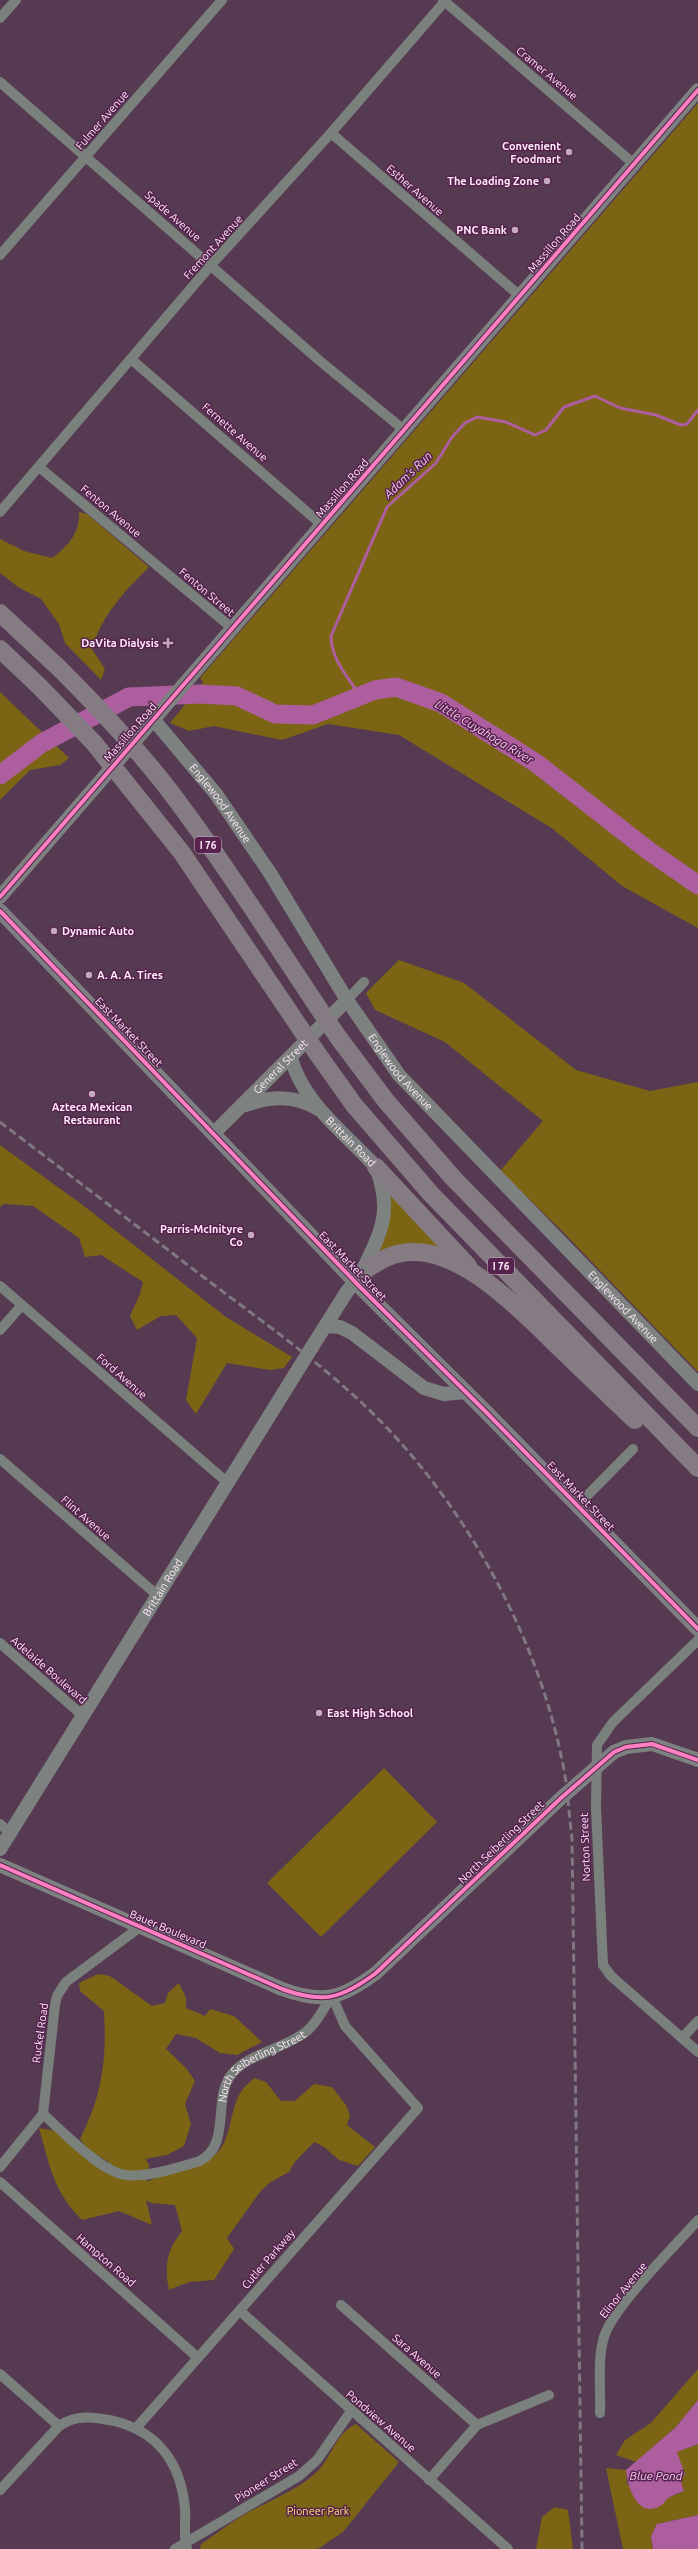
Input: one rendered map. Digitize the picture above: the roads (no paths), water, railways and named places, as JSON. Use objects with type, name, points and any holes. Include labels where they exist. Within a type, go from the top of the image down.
[{"type":"highway","name":"I 76","points":[[0,613],[59,668],[119,732],[171,793],[240,890],[338,1037],[386,1101],[449,1174],[698,1428]]},
{"type":"highway","points":[[0,650],[37,691]]},
{"type":"highway","points":[[0,667],[37,691]]},
{"type":"highway","name":"I 76","points":[[37,691],[94,743],[182,853],[317,1053],[359,1111],[431,1194],[698,1468]]},
{"type":"highway","points":[[376,1167],[480,1278]]},
{"type":"highway","points":[[362,1272],[391,1255],[416,1252],[441,1257],[480,1278],[506,1298],[698,1476]]},
{"type":"main road","name":"Massillon Road","points":[[0,897],[698,90]]},
{"type":"main road","name":"Englewood Avenue","points":[[153,719],[216,794],[266,866],[347,1000],[399,1075],[698,1384]]},
{"type":"main road","name":"East Market Street","points":[[0,911],[360,1287],[578,1505],[698,1629]]},
{"type":"main road","name":"General Street","points":[[214,1133],[291,1058],[347,1000]]},
{"type":"main road","name":"Brittain Road","points":[[0,1848],[5,1828],[82,1715],[346,1293],[362,1272],[382,1230],[385,1216],[384,1199],[376,1167],[322,1111],[302,1087],[291,1058]]},
{"type":"main road","points":[[240,1108],[263,1099],[284,1098],[306,1103],[322,1111]]},
{"type":"main road","points":[[326,1326],[340,1327],[352,1333],[424,1388],[444,1394],[466,1392]]},
{"type":"main road","name":"North Seiberling Street","points":[[332,1996],[354,1989],[376,1973],[597,1764],[614,1752],[626,1747],[652,1744],[698,1760]]},
{"type":"main road","name":"Bauer Boulevard","points":[[0,1865],[306,1998],[332,1996]]},
{"type":"street","points":[[0,18],[16,0]]},
{"type":"street","name":"Fulmer Avenue","points":[[0,255],[222,0]]},
{"type":"street","name":"Fremont Avenue","points":[[0,512],[211,265],[331,133],[445,0]]},
{"type":"street","name":"Cramer Avenue","points":[[445,0],[634,164]]},
{"type":"street","name":"Spade Avenue","points":[[0,82],[363,398],[404,430]]},
{"type":"street","name":"Esther Avenue","points":[[331,133],[520,296]]},
{"type":"street","name":"Fernette Avenue","points":[[131,359],[322,525]]},
{"type":"street","name":"Fenton Avenue","points":[[39,467],[167,574]]},
{"type":"street","name":"Fenton Street","points":[[167,574],[232,628]]},
{"type":"street","points":[[347,1000],[364,982]]},
{"type":"street","name":"Ford Avenue","points":[[0,1286],[228,1483]]},
{"type":"street","points":[[0,1330],[22,1305]]},
{"type":"street","points":[[578,1505],[633,1449]]},
{"type":"street","name":"Flint Avenue","points":[[0,1459],[157,1595]]},
{"type":"street","name":"Norton Street","points":[[698,1640],[605,1732],[597,1745],[596,1808],[603,1965],[611,1976],[698,2052]]},
{"type":"street","name":"Adelaide Boulevard","points":[[0,1643],[82,1715]]},
{"type":"street","name":"Ruckel Road","points":[[43,2114],[55,2005],[61,1989],[78,1972],[140,1927]]},
{"type":"street","name":"Cutler Parkway","points":[[137,2428],[197,2357],[418,2108],[345,2026],[332,1996]]},
{"type":"street","name":"North Seiberling Street","points":[[43,2114],[91,2156],[122,2175],[142,2174],[200,2161],[207,2156],[216,2143],[225,2088],[233,2073],[246,2063],[307,2031],[332,1996]]},
{"type":"street","points":[[682,2038],[698,2021]]},
{"type":"street","points":[[0,2167],[43,2114]]},
{"type":"street","name":"Hampton Road","points":[[0,2182],[197,2357]]},
{"type":"street","name":"Elinor Avenue","points":[[600,2413],[602,2348],[606,2330],[630,2298],[698,2220]]},
{"type":"street","name":"Sara Avenue","points":[[341,2305],[477,2425]]},
{"type":"street","name":"Pondview Avenue","points":[[240,2310],[351,2411],[508,2549]]},
{"type":"street","points":[[0,2374],[59,2426]]},
{"type":"street","points":[[429,2480],[477,2425],[549,2395]]},
{"type":"street","name":"Pioneer Street","points":[[175,2549],[186,2546],[299,2476],[317,2460],[351,2411]]},
{"type":"street","points":[[0,2490],[59,2426],[69,2420],[87,2417],[137,2428],[163,2448],[176,2470],[184,2509],[186,2546]]},
{"type":"water","name":"Blue Pond","points":[[698,2400],[698,2444],[677,2452],[685,2474],[680,2479],[684,2491],[667,2499],[660,2506],[652,2509],[645,2508],[639,2504],[631,2491],[628,2484],[626,2470],[676,2427]]},
{"type":"water","points":[[698,2515],[698,2549],[653,2549],[651,2536],[657,2524]]},
{"type":"waterway","name":"Adam's Run","points":[[360,696],[337,660],[331,636],[387,507],[436,463],[452,437],[465,423],[477,417],[506,422],[535,435],[546,430],[564,407],[595,396],[620,408],[656,415],[681,425],[687,424],[698,410]]},
{"type":"waterway","name":"Little Cuyahoga River","points":[[0,775],[42,743],[129,697],[200,694],[237,696],[275,714],[313,715],[375,690],[396,687],[441,703],[536,763],[649,851],[698,885]]},
{"type":"railway","points":[[0,1122],[286,1339],[363,1404],[400,1442],[434,1484],[466,1529],[494,1577],[519,1627],[539,1678],[555,1730],[566,1782],[572,1839],[582,2549]]},
{"type":"place","name":"Convenient Foodmart","points":[[569,152]]},
{"type":"place","name":"The Loading Zone","points":[[547,181]]},
{"type":"place","name":"PNC Bank","points":[[515,230]]},
{"type":"place","name":"DaVita Dialysis","points":[[168,643]]},
{"type":"place","name":"Dynamic Auto","points":[[54,931]]},
{"type":"place","name":"A. A. A. Tires","points":[[89,975]]},
{"type":"place","name":"Azteca Mexican Restaurant","points":[[92,1094]]},
{"type":"place","name":"Parris-McInityre Co","points":[[251,1235]]},
{"type":"place","name":"East High School","points":[[319,1713]]},
{"type":"park label","name":"Pioneer Park","points":[[318,2511]]}]
